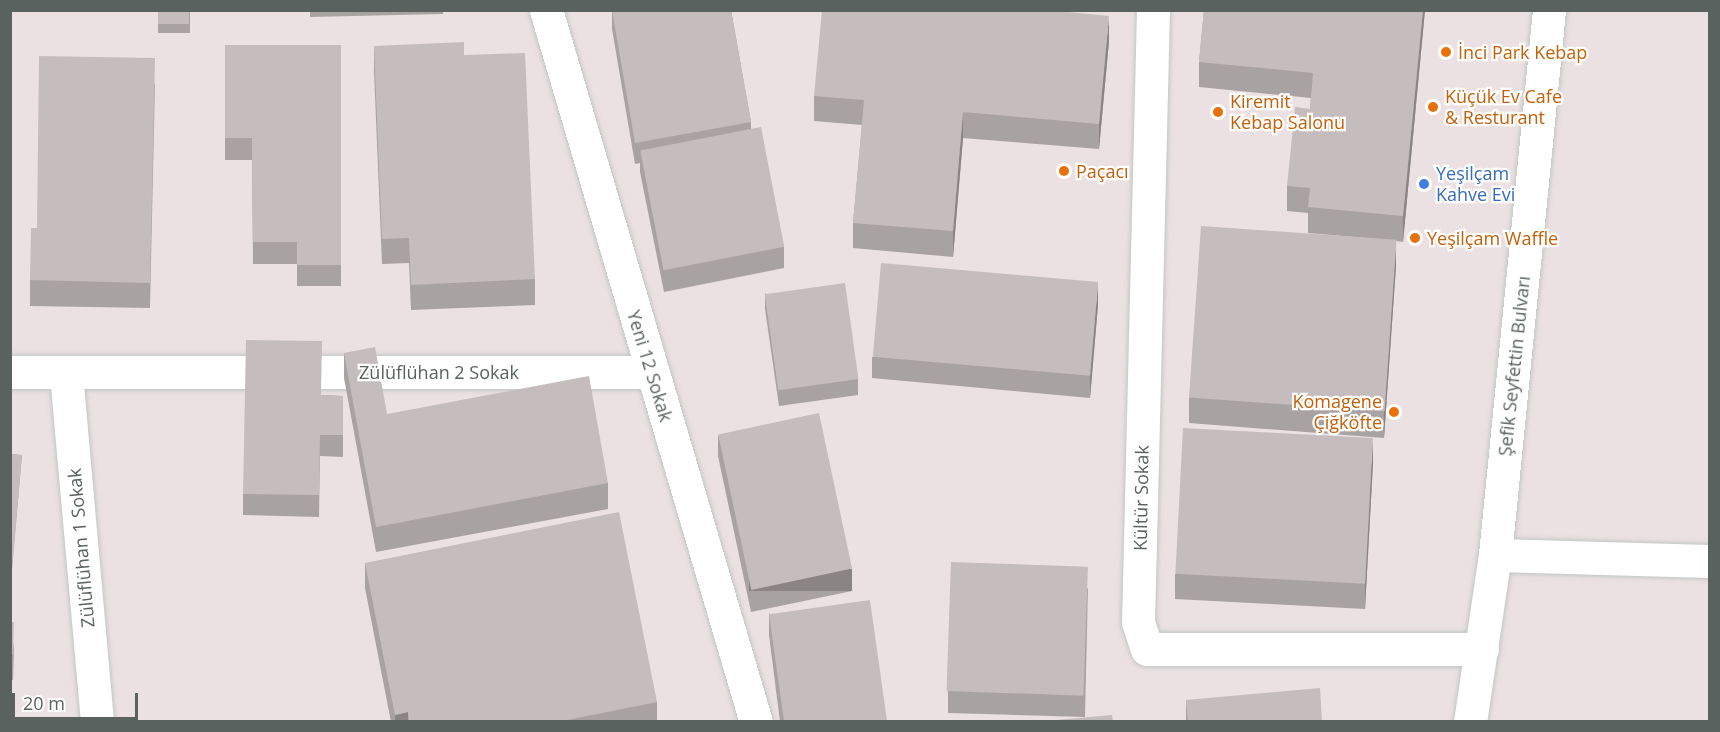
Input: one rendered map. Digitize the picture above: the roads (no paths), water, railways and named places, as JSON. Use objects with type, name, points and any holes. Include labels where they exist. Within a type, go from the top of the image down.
[{"type":"street","name":"Yeni 12 Sokak","points":[[546,10],[756,722]]},
{"type":"street","name":"Kültür Sokak","points":[[1153,10],[1138,622],[1147,650],[1482,650]]},
{"type":"street","name":"Şefik Seyfettin Bulvarı","points":[[1470,722],[1495,555],[1549,10]]},
{"type":"street","name":"Zülüflühan 2 Sokak","points":[[10,372],[66,374],[652,372]]},
{"type":"street","name":"Zülüflühan 1 Sokak","points":[[66,374],[97,722]]},
{"type":"street","points":[[1495,555],[1710,561]]},
{"type":"place","name":"İnci Park Kebap","points":[[1446,52]]},
{"type":"place","name":"Küçük Ev Cafe & Resturant","points":[[1433,107]]},
{"type":"place","name":"Kiremit Kebap Salonu","points":[[1218,112]]},
{"type":"place","name":"Paçacı","points":[[1064,171]]},
{"type":"place","name":"Yeşilçam Kahve Evi","points":[[1424,184]]},
{"type":"place","name":"Yeşilçam Waffle","points":[[1415,238]]},
{"type":"place","name":"Komagene Çiğköfte","points":[[1394,412]]}]
